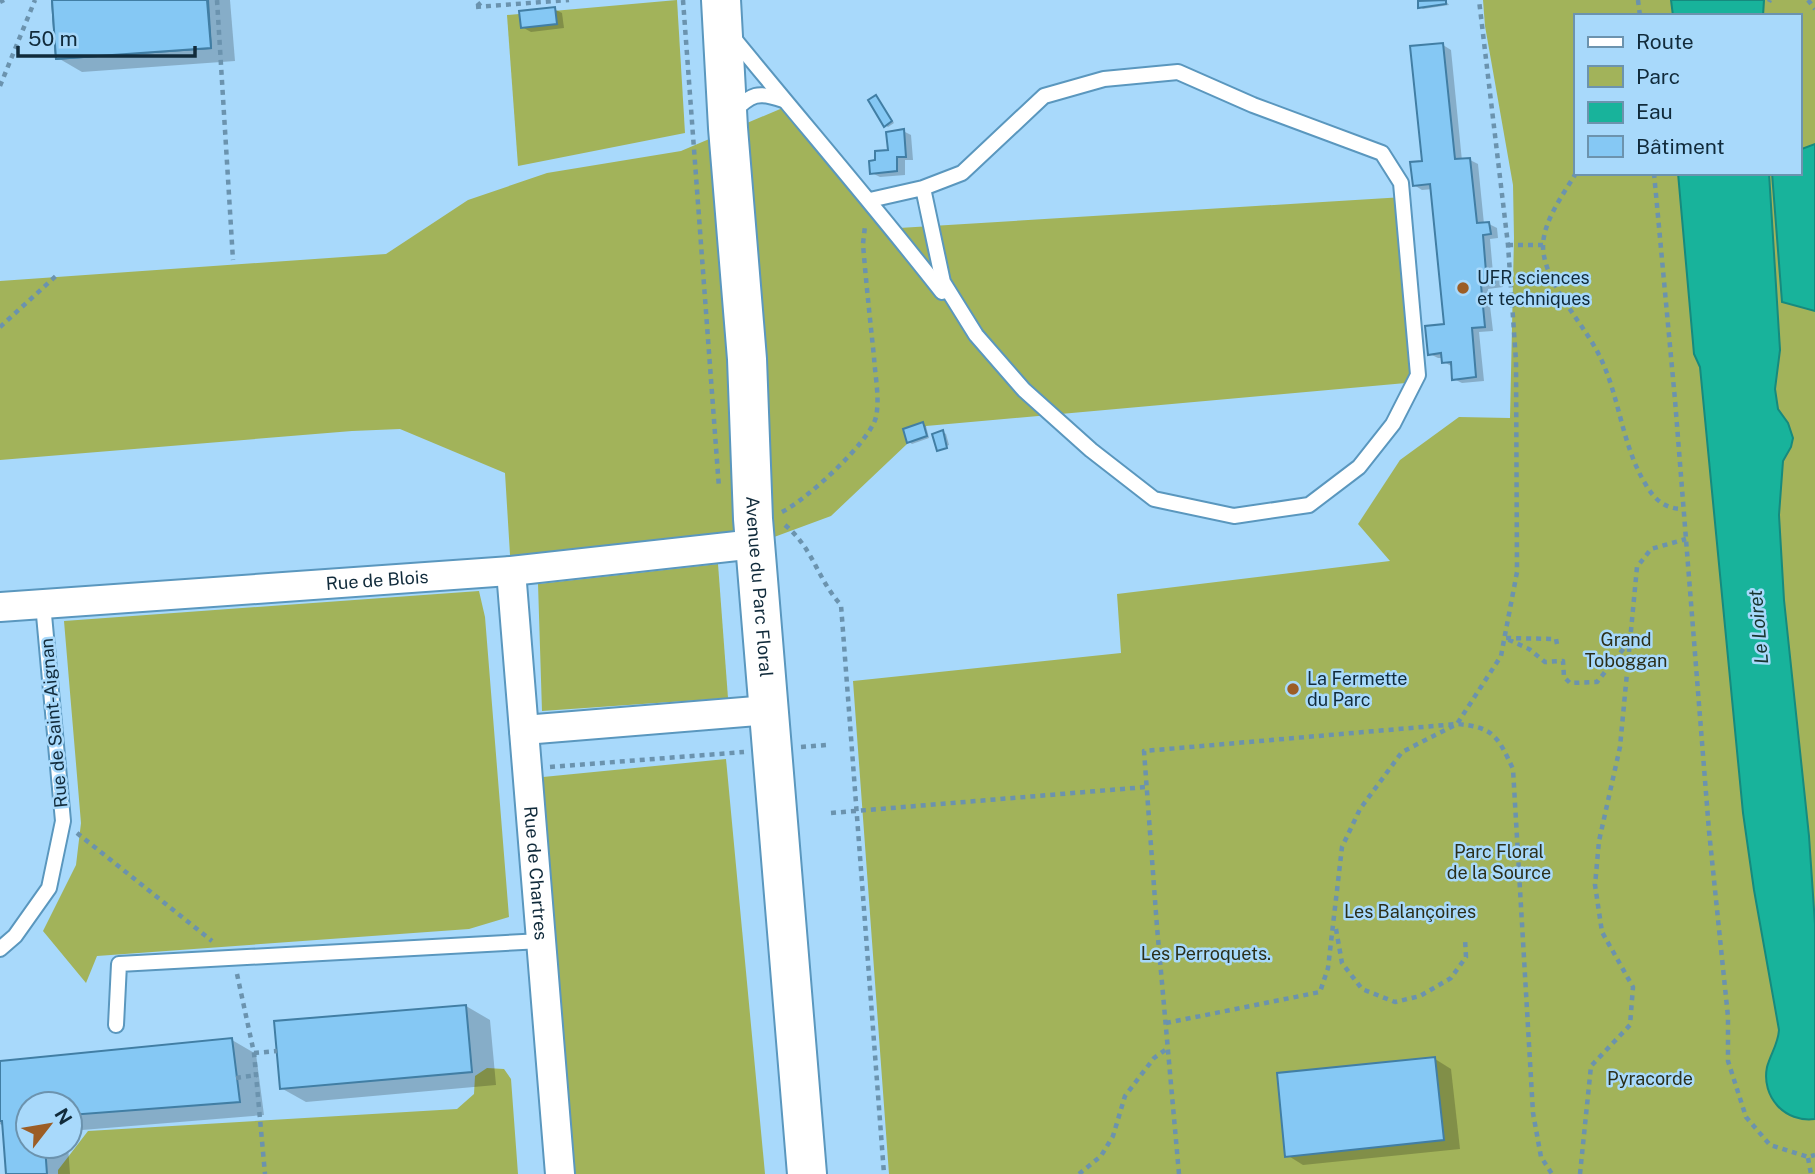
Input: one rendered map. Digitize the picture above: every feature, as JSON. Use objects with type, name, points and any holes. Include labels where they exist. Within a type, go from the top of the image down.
[{"type":"main road","name":"Avenue du Parc Floral","points":[[722,13],[727,118],[747,359],[770,528],[769,710],[807,1174]]},
{"type":"street","name":"Rue de Blois","points":[[0,607],[511,571],[770,528]]},
{"type":"street","name":"Rue de Chartres","points":[[511,571],[560,1174]]},
{"type":"street","points":[[524,730],[769,710]]},
{"type":"lane","points":[[722,13],[784,100],[870,200],[976,335],[1024,390],[1091,450],[1154,499],[1234,516],[1309,505],[1359,467],[1393,424],[1418,375],[1401,183],[1382,153],[1253,105],[1178,72],[1104,79],[1044,96],[962,173],[923,188],[870,200]]},
{"type":"lane","points":[[727,118],[746,99],[759,94],[784,100]]},
{"type":"lane","points":[[923,188],[943,282],[976,335]]},
{"type":"lane","name":"Rue de Saint-Aignan","points":[[0,949],[15,936],[49,888],[63,821],[43,604]]},
{"type":"lane","points":[[116,1025],[120,964],[542,941]]},
{"type":"path","points":[[0,86],[34,0]]},
{"type":"path","points":[[217,0],[233,261]]},
{"type":"path","points":[[485,0],[476,7],[569,0]]},
{"type":"path","points":[[683,0],[718,485]]},
{"type":"path","points":[[1166,1023],[1320,992],[1328,968],[1342,847],[1360,809],[1402,752],[1457,724],[1502,656],[1517,572],[1516,361],[1508,246],[1479,0]]},
{"type":"path","points":[[1808,0],[1815,9]]},
{"type":"path","points":[[1575,175],[1553,211],[1544,239],[1544,255],[1549,269],[1601,359],[1621,424],[1645,484],[1661,505],[1684,509]]},
{"type":"path","points":[[1654,175],[1709,831],[1728,1017],[1728,1061],[1746,1117],[1770,1145],[1808,1157],[1815,1155]]},
{"type":"path","points":[[870,200],[863,244],[877,389],[876,417],[867,435],[770,528],[806,546],[829,589],[841,605],[884,1174]]},
{"type":"path","points":[[1508,246],[1544,245]]},
{"type":"path","points":[[0,327],[57,275]]},
{"type":"path","points":[[1580,1174],[1591,1066],[1630,1025],[1633,987],[1602,932],[1595,885],[1598,841],[1620,747],[1637,567],[1651,549],[1686,539]]},
{"type":"path","points":[[1505,638],[1529,649],[1545,662],[1563,661],[1564,677],[1570,684],[1597,682],[1629,641]]},
{"type":"path","points":[[1505,638],[1556,639],[1557,644]]},
{"type":"path","points":[[1180,1174],[1144,751],[1457,724],[1479,726],[1500,741],[1513,769],[1533,1113],[1541,1157],[1552,1174]]},
{"type":"path","points":[[790,748],[826,745]]},
{"type":"path","points":[[539,768],[747,751]]},
{"type":"path","points":[[831,813],[1146,787]]},
{"type":"path","points":[[63,821],[233,957],[254,1053],[265,1174]]},
{"type":"path","points":[[1334,922],[1342,963],[1362,989],[1395,1002],[1420,996],[1451,978],[1466,957],[1465,939]]},
{"type":"path","points":[[1079,1174],[1101,1156],[1113,1136],[1125,1096],[1154,1058],[1168,1048]]},
{"type":"path","points":[[254,1053],[277,1051]]},
{"type":"path","points":[[236,1078],[257,1075]]},
{"type":"path","points":[[1808,1157],[1811,1174]]},
{"type":"green space","points":[[677,0],[685,133],[518,166],[507,15]]},
{"type":"green space","name":"Parc Floral de la Source","points":[[1483,0],[1815,0],[1815,1174],[889,1174],[853,681],[1121,653],[1117,594],[1390,561],[1358,524],[1400,460],[1459,417],[1510,418],[1513,185],[1485,26]]},
{"type":"green space","points":[[792,104],[899,228],[1404,197],[1417,382],[926,426],[831,516],[755,544],[511,571],[505,473],[400,429],[0,460],[0,281],[386,254],[468,200],[547,173],[681,151]]},
{"type":"green space","points":[[718,564],[728,698],[542,711],[538,584]]},
{"type":"green space","points":[[479,591],[485,617],[509,917],[469,929],[97,956],[86,983],[43,931],[76,865],[81,823],[64,621]]},
{"type":"green space","points":[[726,759],[765,1174],[571,1174],[543,777]]},
{"type":"green space","points":[[487,1068],[504,1069],[511,1079],[518,1174],[58,1174],[66,1160],[84,1160],[84,1136],[88,1131],[457,1109],[474,1094],[475,1076]]},
{"type":"water","points":[[1671,0],[1764,0],[1763,14],[1673,14]]},
{"type":"water","points":[[1815,144],[1815,311],[1782,302],[1772,175],[1801,175],[1801,149]]},
{"type":"water","name":"Le Loiret","points":[[1678,175],[1769,175],[1780,350],[1775,389],[1778,409],[1788,423],[1793,438],[1783,461],[1779,515],[1784,600],[1809,836],[1815,924],[1815,1119],[1794,1117],[1785,1112],[1772,1098],[1766,1078],[1779,1030],[1743,813],[1700,367],[1694,354]]},
{"type":"building","points":[[52,0],[208,0],[211,48],[56,59]]},
{"type":"building","points":[[52,0],[207,0],[211,48],[56,59]]},
{"type":"building","points":[[1446,0],[1446,4],[1418,8],[1418,1]]},
{"type":"building","points":[[555,7],[557,24],[521,28],[519,11]]},
{"type":"building","points":[[1443,43],[1455,159],[1470,158],[1477,223],[1489,222],[1491,234],[1483,235],[1486,272],[1494,271],[1495,283],[1481,285],[1485,327],[1472,328],[1476,377],[1452,380],[1451,362],[1442,363],[1441,353],[1428,355],[1425,326],[1444,324],[1430,184],[1413,186],[1410,162],[1422,161],[1410,46]]},
{"type":"building","points":[[876,95],[892,121],[884,127],[868,100]]},
{"type":"building","points":[[904,129],[906,157],[897,157],[897,171],[870,174],[869,161],[875,160],[875,151],[888,150],[886,132]]},
{"type":"building","points":[[923,422],[927,436],[907,443],[903,429]]},
{"type":"building","points":[[943,430],[947,448],[937,451],[932,434]]},
{"type":"building","points":[[466,1005],[472,1072],[280,1089],[274,1021]]},
{"type":"building","points":[[232,1038],[240,1102],[84,1114],[84,1090],[14,1090],[14,1160],[46,1160],[47,1174],[6,1174],[0,1121],[0,1061]]},
{"type":"building","points":[[1435,1057],[1444,1140],[1285,1157],[1277,1073]]},
{"type":"place","name":"UFR sciences et techniques","points":[[1463,288]]},
{"type":"place","name":"La Fermette du Parc","points":[[1293,689]]},
{"type":"park label","name":"Grand Toboggan","points":[[1626,650]]},
{"type":"park label","name":"Les Balançoires","points":[[1410,912]]},
{"type":"park label","name":"Les Perroquets.","points":[[1206,954]]},
{"type":"park label","name":"Pyracorde","points":[[1650,1079]]}]
